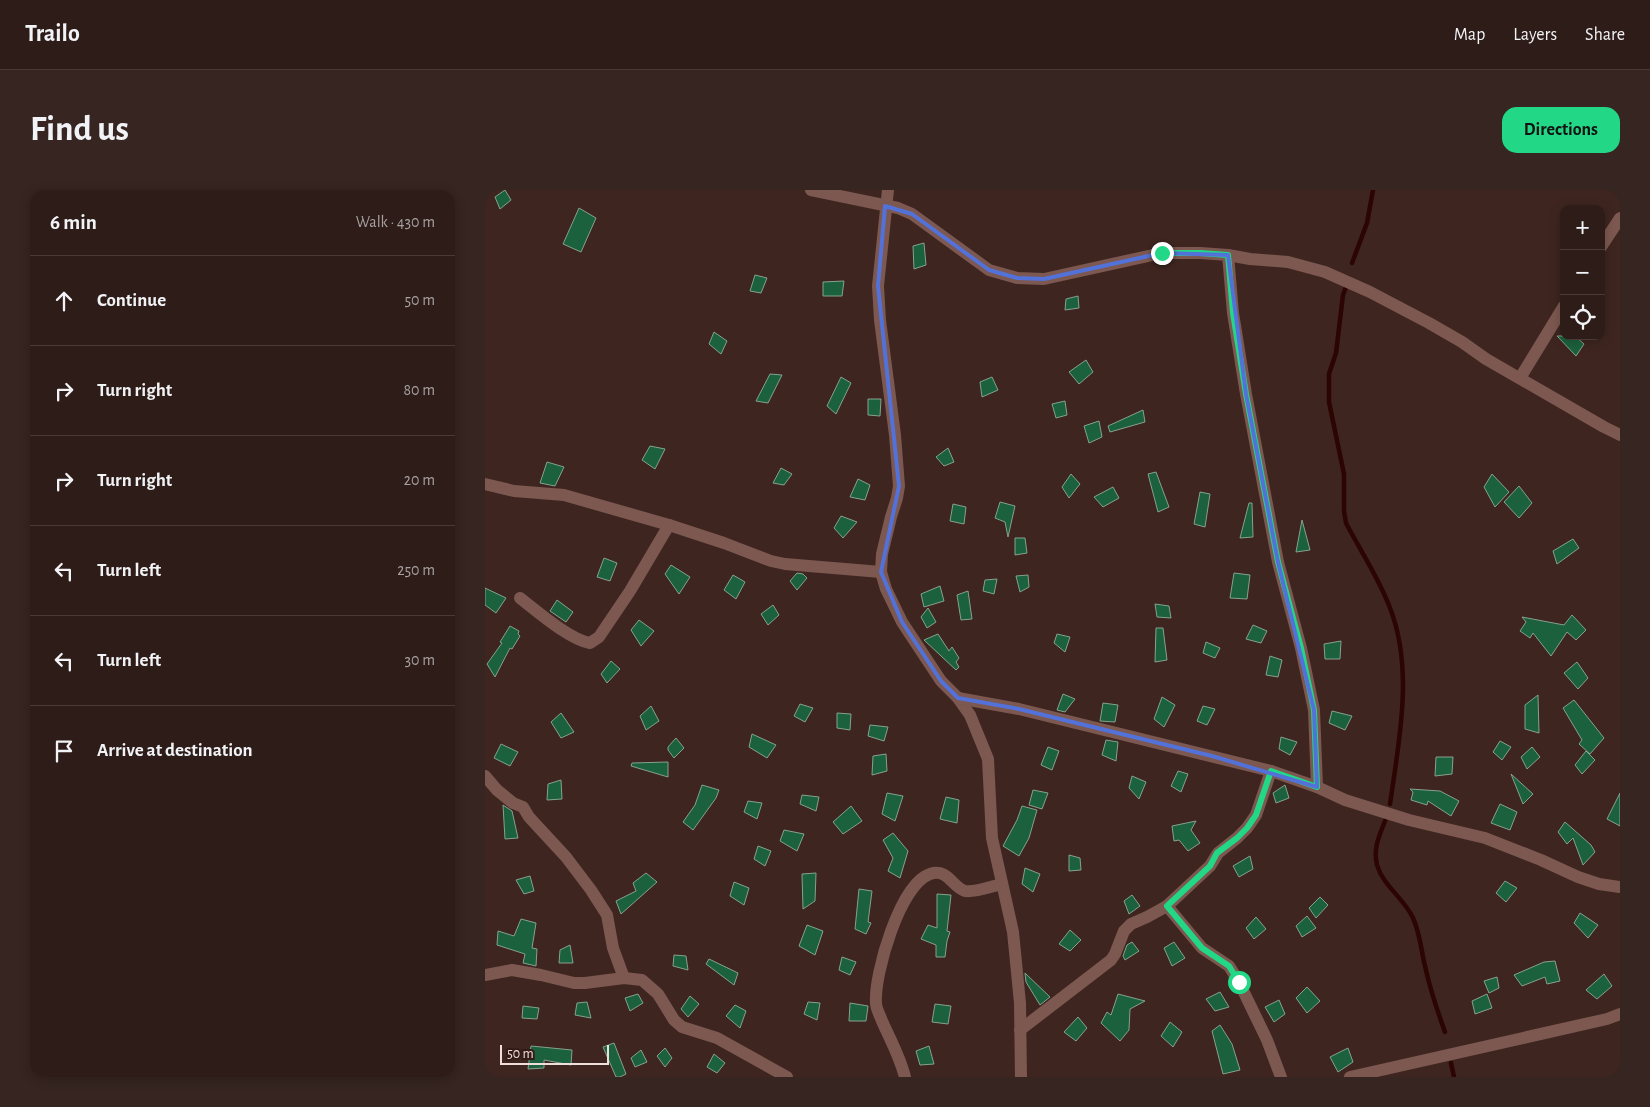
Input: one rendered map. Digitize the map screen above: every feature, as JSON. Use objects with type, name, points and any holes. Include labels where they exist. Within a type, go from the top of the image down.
[{"type":"street","points":[[811,190],[898,208],[912,214],[989,270],[1017,278],[1044,278],[1162,253],[1228,255],[1288,262],[1325,272],[1370,292],[1429,323],[1462,342],[1486,359],[1604,428],[1620,435]]},
{"type":"street","points":[[888,190],[878,286],[880,320],[895,435],[899,486],[882,554],[881,572],[886,589],[902,622],[941,681],[970,715],[989,759],[991,838],[1013,932],[1019,1003],[1021,1077]]},
{"type":"street","points":[[1605,241],[1620,218]]},
{"type":"street","points":[[1228,255],[1233,313],[1246,394],[1278,562],[1301,648],[1314,710],[1317,787]]},
{"type":"street","points":[[1520,378],[1560,313]]},
{"type":"street","points":[[485,484],[514,491],[564,495],[669,525],[771,561],[785,564],[881,572]]},
{"type":"street","points":[[520,598],[558,626],[583,642],[590,643],[599,638],[630,591],[669,525]]},
{"type":"street","points":[[957,698],[1019,709],[1271,771],[1317,787],[1345,800],[1409,820],[1485,838],[1578,877],[1599,884],[1620,887]]},
{"type":"street","points":[[1020,1030],[1111,960],[1124,931],[1131,924],[1167,906],[1210,866],[1217,853],[1247,828],[1256,815],[1271,771]]},
{"type":"street","points":[[485,776],[497,790],[513,803],[523,807],[529,817],[565,857],[591,890],[607,915],[613,948],[624,978]]},
{"type":"street","points":[[905,1077],[902,1065],[876,1005],[876,983],[881,961],[904,900],[915,885],[930,874],[942,874],[951,878],[956,886],[967,892],[1002,884]]},
{"type":"street","points":[[1167,906],[1202,948],[1229,966],[1239,982],[1267,1040],[1281,1077]]},
{"type":"street","points":[[485,975],[512,970],[573,983],[624,978],[642,980],[658,994],[674,1020],[682,1027],[717,1038],[787,1077]]},
{"type":"street","points":[[1350,1077],[1607,1019],[1620,1014]]},
{"type":"highlighted area","points":[[885,206],[912,214],[989,270],[1017,278],[1044,279],[1162,253],[1228,255],[1246,394],[1278,562],[1314,710],[1317,787],[1212,756],[1019,709],[958,698],[941,681],[902,622],[881,572],[899,486],[878,286]]},
{"type":"building","points":[[505,190],[511,200],[500,209],[495,197]]},
{"type":"building","points":[[579,208],[596,218],[581,252],[563,244]]},
{"type":"building","points":[[924,243],[926,265],[914,269],[913,246]]},
{"type":"building","points":[[755,275],[767,278],[761,293],[750,291]]},
{"type":"building","points":[[844,281],[842,296],[823,296],[823,282]]},
{"type":"building","points":[[1078,296],[1079,308],[1065,310],[1066,299]]},
{"type":"building","points":[[714,332],[727,341],[721,354],[709,344]]},
{"type":"building","points":[[1561,340],[1580,340],[1584,344],[1576,356]]},
{"type":"building","points":[[1086,360],[1093,372],[1079,384],[1069,372]]},
{"type":"building","points":[[770,374],[782,375],[768,403],[756,401]]},
{"type":"building","points":[[841,377],[851,383],[836,414],[827,406]]},
{"type":"building","points":[[992,377],[998,390],[982,397],[980,382]]},
{"type":"building","points":[[868,399],[881,399],[880,416],[868,415]]},
{"type":"building","points":[[1065,401],[1067,415],[1056,418],[1052,404]]},
{"type":"building","points":[[1143,410],[1145,422],[1110,432],[1108,426]]},
{"type":"building","points":[[1099,421],[1102,437],[1089,443],[1084,426]]},
{"type":"building","points":[[650,446],[665,449],[655,469],[642,460]]},
{"type":"building","points":[[948,448],[954,462],[944,466],[936,457]]},
{"type":"building","points":[[547,462],[564,467],[555,486],[540,483]]},
{"type":"building","points":[[781,468],[792,474],[784,485],[773,483]]},
{"type":"building","points":[[1156,472],[1169,507],[1158,512],[1148,474]]},
{"type":"building","points":[[1071,474],[1080,484],[1069,498],[1062,487]]},
{"type":"building","points":[[1492,474],[1509,492],[1495,507],[1484,487]]},
{"type":"building","points":[[858,479],[870,485],[865,500],[850,497]]},
{"type":"building","points":[[1519,486],[1532,503],[1519,518],[1504,502]]},
{"type":"building","points":[[1113,487],[1119,498],[1103,507],[1094,497]]},
{"type":"building","points":[[1200,492],[1210,494],[1205,527],[1194,524]]},
{"type":"building","points":[[1000,502],[1015,506],[1008,537],[1005,522],[995,518]]},
{"type":"building","points":[[1249,503],[1252,503],[1253,537],[1240,538]]},
{"type":"building","points":[[953,504],[966,507],[964,524],[950,521]]},
{"type":"building","points":[[841,516],[857,522],[843,538],[834,528]]},
{"type":"building","points":[[1302,520],[1310,550],[1296,552]]},
{"type":"building","points":[[1015,538],[1025,538],[1027,553],[1015,555]]},
{"type":"building","points":[[1573,539],[1579,548],[1557,564],[1553,551]]},
{"type":"building","points":[[604,558],[617,563],[610,581],[597,577]]},
{"type":"building","points":[[671,565],[690,577],[679,594],[665,574]]},
{"type":"building","points":[[797,573],[803,574],[807,578],[797,590],[790,581]]},
{"type":"building","points":[[1234,573],[1250,575],[1247,599],[1230,598]]},
{"type":"building","points":[[733,575],[745,582],[736,599],[724,590]]},
{"type":"building","points":[[1028,575],[1029,587],[1020,592],[1016,576]]},
{"type":"building","points":[[997,579],[994,594],[983,591],[985,580]]},
{"type":"building","points":[[940,586],[944,601],[924,607],[921,594]]},
{"type":"building","points":[[485,588],[506,598],[496,613],[485,605]]},
{"type":"building","points":[[968,591],[972,619],[961,620],[957,595]]},
{"type":"building","points":[[557,600],[573,612],[566,622],[550,611]]},
{"type":"building","points":[[1155,604],[1169,606],[1171,618],[1157,617]]},
{"type":"building","points":[[773,605],[779,615],[768,625],[761,614]]},
{"type":"building","points":[[928,608],[936,622],[927,628],[921,617]]},
{"type":"building","points":[[1572,615],[1586,630],[1576,640],[1567,632],[1551,656],[1533,633],[1530,638],[1520,631],[1526,622],[1522,617],[1564,625]]},
{"type":"building","points":[[639,620],[654,631],[641,646],[631,630]]},
{"type":"building","points":[[1253,625],[1267,631],[1261,643],[1246,639]]},
{"type":"building","points":[[510,626],[519,631],[518,634],[520,636],[512,649],[510,648],[495,677],[487,664],[502,643],[500,642]]},
{"type":"building","points":[[1156,628],[1163,628],[1167,660],[1155,662]]},
{"type":"building","points":[[938,634],[949,651],[952,647],[959,658],[956,662],[959,667],[956,670],[924,640]]},
{"type":"building","points":[[1057,634],[1070,637],[1065,652],[1054,643]]},
{"type":"building","points":[[1341,641],[1340,659],[1325,659],[1324,644]]},
{"type":"building","points":[[1206,642],[1220,648],[1215,658],[1203,653]]},
{"type":"building","points":[[1270,656],[1282,660],[1278,677],[1266,675]]},
{"type":"building","points":[[611,661],[620,669],[607,683],[601,674]]},
{"type":"building","points":[[1577,662],[1588,678],[1578,689],[1564,673]]},
{"type":"building","points":[[1063,694],[1075,699],[1065,712],[1057,710]]},
{"type":"building","points":[[1538,695],[1539,733],[1525,729],[1525,705]]},
{"type":"building","points":[[1162,697],[1175,705],[1164,727],[1154,719]]},
{"type":"building","points":[[1574,700],[1604,738],[1590,754],[1579,744],[1582,740],[1563,708]]},
{"type":"building","points":[[1103,703],[1118,705],[1115,722],[1100,721]]},
{"type":"building","points":[[800,704],[813,708],[805,722],[794,716]]},
{"type":"building","points":[[651,706],[659,721],[646,730],[640,716]]},
{"type":"building","points":[[1203,706],[1215,709],[1207,725],[1197,721]]},
{"type":"building","points":[[1332,711],[1352,716],[1345,730],[1329,723]]},
{"type":"building","points":[[561,713],[574,732],[561,738],[551,722]]},
{"type":"building","points":[[837,713],[851,714],[850,730],[837,728]]},
{"type":"building","points":[[870,725],[888,727],[884,741],[868,736]]},
{"type":"building","points":[[752,734],[776,745],[767,758],[749,747]]},
{"type":"building","points":[[1281,737],[1297,742],[1290,755],[1279,749]]},
{"type":"building","points":[[676,738],[684,748],[674,758],[668,747]]},
{"type":"building","points":[[1106,740],[1118,742],[1116,761],[1102,755]]},
{"type":"building","points":[[1500,741],[1511,747],[1502,760],[1493,752]]},
{"type":"building","points":[[501,744],[518,752],[510,766],[494,758]]},
{"type":"building","points":[[1048,747],[1059,751],[1052,770],[1041,765]]},
{"type":"building","points":[[1532,747],[1540,757],[1527,769],[1521,757]]},
{"type":"building","points":[[1586,751],[1595,760],[1582,774],[1575,765]]},
{"type":"building","points":[[886,754],[887,771],[872,775],[873,756]]},
{"type":"building","points":[[1436,757],[1453,757],[1452,774],[1435,776]]},
{"type":"building","points":[[668,762],[668,777],[631,766],[632,763]]},
{"type":"building","points":[[1178,771],[1188,774],[1181,792],[1171,786]]},
{"type":"building","points":[[1511,774],[1533,794],[1523,804]]},
{"type":"building","points":[[1132,776],[1146,782],[1139,799],[1129,788]]},
{"type":"building","points":[[561,780],[562,799],[547,800],[548,784]]},
{"type":"building","points":[[702,785],[719,790],[716,798],[693,830],[683,822],[695,805]]},
{"type":"building","points":[[1285,785],[1289,798],[1276,803],[1273,793]]},
{"type":"building","points":[[1410,789],[1440,791],[1459,801],[1451,816],[1428,801],[1427,805],[1411,800],[1413,792]]},
{"type":"building","points":[[1033,790],[1048,793],[1042,809],[1029,805]]},
{"type":"building","points":[[887,793],[903,796],[895,821],[882,814]]},
{"type":"building","points":[[1620,793],[1620,826],[1607,819]]},
{"type":"building","points":[[802,795],[819,797],[816,811],[800,804]]},
{"type":"building","points":[[946,797],[959,800],[957,823],[940,819]]},
{"type":"building","points":[[748,801],[762,803],[757,819],[744,812]]},
{"type":"building","points":[[1500,804],[1517,812],[1510,830],[1491,823]]},
{"type":"building","points":[[503,805],[512,811],[518,838],[505,839]]},
{"type":"building","points":[[851,806],[862,821],[843,834],[833,822]]},
{"type":"building","points":[[1022,806],[1037,810],[1029,838],[1019,856],[1003,846]]},
{"type":"building","points":[[1196,821],[1191,830],[1200,843],[1188,851],[1179,840],[1174,841],[1172,826]]},
{"type":"building","points":[[1565,822],[1591,845],[1595,852],[1583,865],[1573,838],[1567,844],[1558,832]]},
{"type":"building","points":[[784,830],[804,834],[797,851],[780,841]]},
{"type":"building","points":[[893,833],[908,851],[900,878],[888,871],[893,858],[883,840]]},
{"type":"building","points":[[758,846],[771,851],[765,866],[754,859]]},
{"type":"building","points":[[1069,855],[1080,858],[1081,870],[1069,871]]},
{"type":"building","points":[[1250,856],[1253,869],[1239,877],[1233,866]]},
{"type":"building","points":[[1025,868],[1040,874],[1033,892],[1022,884]]},
{"type":"building","points":[[646,873],[657,882],[621,914],[616,901],[636,891],[633,883]]},
{"type":"building","points":[[816,873],[815,901],[803,909],[802,874]]},
{"type":"building","points":[[530,876],[534,891],[524,894],[516,880]]},
{"type":"building","points":[[1505,881],[1517,888],[1506,902],[1496,893]]},
{"type":"building","points":[[734,882],[749,888],[744,905],[730,896]]},
{"type":"building","points":[[859,889],[872,891],[868,922],[871,923],[866,934],[855,929]]},
{"type":"building","points":[[937,894],[951,895],[947,931],[950,932],[945,957],[936,957],[936,945],[921,939],[928,925],[937,928]]},
{"type":"building","points":[[1132,895],[1140,906],[1129,914],[1124,901]]},
{"type":"building","points":[[1320,897],[1328,905],[1316,918],[1309,908]]},
{"type":"building","points":[[1580,913],[1598,925],[1588,938],[1574,923]]},
{"type":"building","points":[[1307,916],[1316,928],[1302,937],[1296,926]]},
{"type":"building","points":[[1256,917],[1266,929],[1254,939],[1246,928]]},
{"type":"building","points":[[521,919],[536,923],[532,948],[537,949],[536,966],[523,963],[525,954],[497,945],[498,931],[514,936]]},
{"type":"building","points":[[807,925],[823,931],[815,955],[799,946]]},
{"type":"building","points":[[1070,930],[1081,940],[1070,951],[1059,944]]},
{"type":"building","points":[[1132,942],[1139,951],[1125,960],[1123,956],[1127,945]]},
{"type":"building","points":[[1174,942],[1185,958],[1172,966],[1164,948]]},
{"type":"building","points":[[570,945],[573,963],[559,963],[560,950]]},
{"type":"building","points":[[674,955],[686,956],[688,970],[673,966]]},
{"type":"building","points":[[842,957],[856,962],[850,975],[839,970]]},
{"type":"building","points":[[709,959],[738,973],[734,985],[706,964]]},
{"type":"building","points":[[1555,961],[1560,981],[1547,984],[1545,977],[1522,986],[1514,975],[1544,962]]},
{"type":"building","points":[[1025,973],[1050,997],[1040,1005],[1026,982]]},
{"type":"building","points":[[1604,974],[1612,986],[1597,999],[1586,990]]},
{"type":"building","points":[[1497,977],[1499,988],[1489,993],[1484,981]]},
{"type":"building","points":[[1307,987],[1320,1001],[1307,1013],[1296,998]]},
{"type":"building","points":[[1220,992],[1229,1007],[1215,1011],[1206,999]]},
{"type":"building","points":[[638,994],[643,1003],[630,1011],[625,998]]},
{"type":"building","points":[[1118,994],[1145,1001],[1130,1009],[1129,1030],[1120,1041],[1101,1023],[1107,1012],[1111,1015]]},
{"type":"building","points":[[1487,994],[1492,1008],[1475,1014],[1472,1001]]},
{"type":"building","points":[[690,996],[699,1004],[688,1017],[681,1009]]},
{"type":"building","points":[[1279,1000],[1285,1014],[1274,1022],[1265,1007]]},
{"type":"building","points":[[587,1002],[591,1018],[575,1015],[577,1003]]},
{"type":"building","points":[[808,1002],[820,1003],[817,1020],[804,1014]]},
{"type":"building","points":[[850,1003],[868,1006],[866,1021],[849,1021]]},
{"type":"building","points":[[935,1004],[951,1006],[948,1024],[932,1022]]},
{"type":"building","points":[[735,1005],[746,1011],[740,1028],[726,1016]]},
{"type":"building","points":[[523,1006],[539,1008],[537,1019],[522,1018]]},
{"type":"building","points":[[1078,1017],[1087,1028],[1076,1041],[1064,1032]]},
{"type":"building","points":[[1170,1022],[1182,1032],[1173,1047],[1161,1036]]},
{"type":"building","points":[[1220,1025],[1232,1044],[1240,1070],[1223,1074],[1212,1031]]},
{"type":"building","points":[[614,1043],[626,1074],[620,1077],[616,1077],[603,1047]]},
{"type":"building","points":[[531,1046],[572,1050],[571,1065],[544,1060],[544,1068],[528,1069]]},
{"type":"building","points":[[929,1046],[934,1064],[920,1065],[916,1051]]},
{"type":"building","points":[[665,1048],[672,1058],[665,1067],[657,1056]]},
{"type":"building","points":[[1348,1048],[1353,1062],[1338,1072],[1330,1057]]},
{"type":"building","points":[[641,1050],[647,1062],[635,1067],[631,1058]]},
{"type":"building","points":[[714,1054],[725,1063],[717,1073],[707,1067]]},
{"type":"waterway","points":[[1352,263],[1367,223],[1373,190]]},
{"type":"waterway","points":[[1346,287],[1343,295],[1336,353],[1329,374],[1329,402],[1344,474],[1344,511],[1346,523],[1386,597],[1397,631],[1401,656],[1403,680],[1402,705],[1390,804]]},
{"type":"waterway","points":[[1385,821],[1376,848],[1377,865],[1384,879],[1409,911],[1415,924],[1429,983],[1445,1032]]},
{"type":"waterway","points":[[1451,1063],[1454,1077]]},
{"type":"route","points":[[1162,253],[1228,255],[1233,313],[1243,364],[1246,394],[1278,562],[1301,648],[1314,710],[1317,787],[1271,771],[1256,815],[1247,828],[1217,853],[1210,866],[1167,906],[1202,948],[1217,956],[1229,966],[1239,982]]}]
